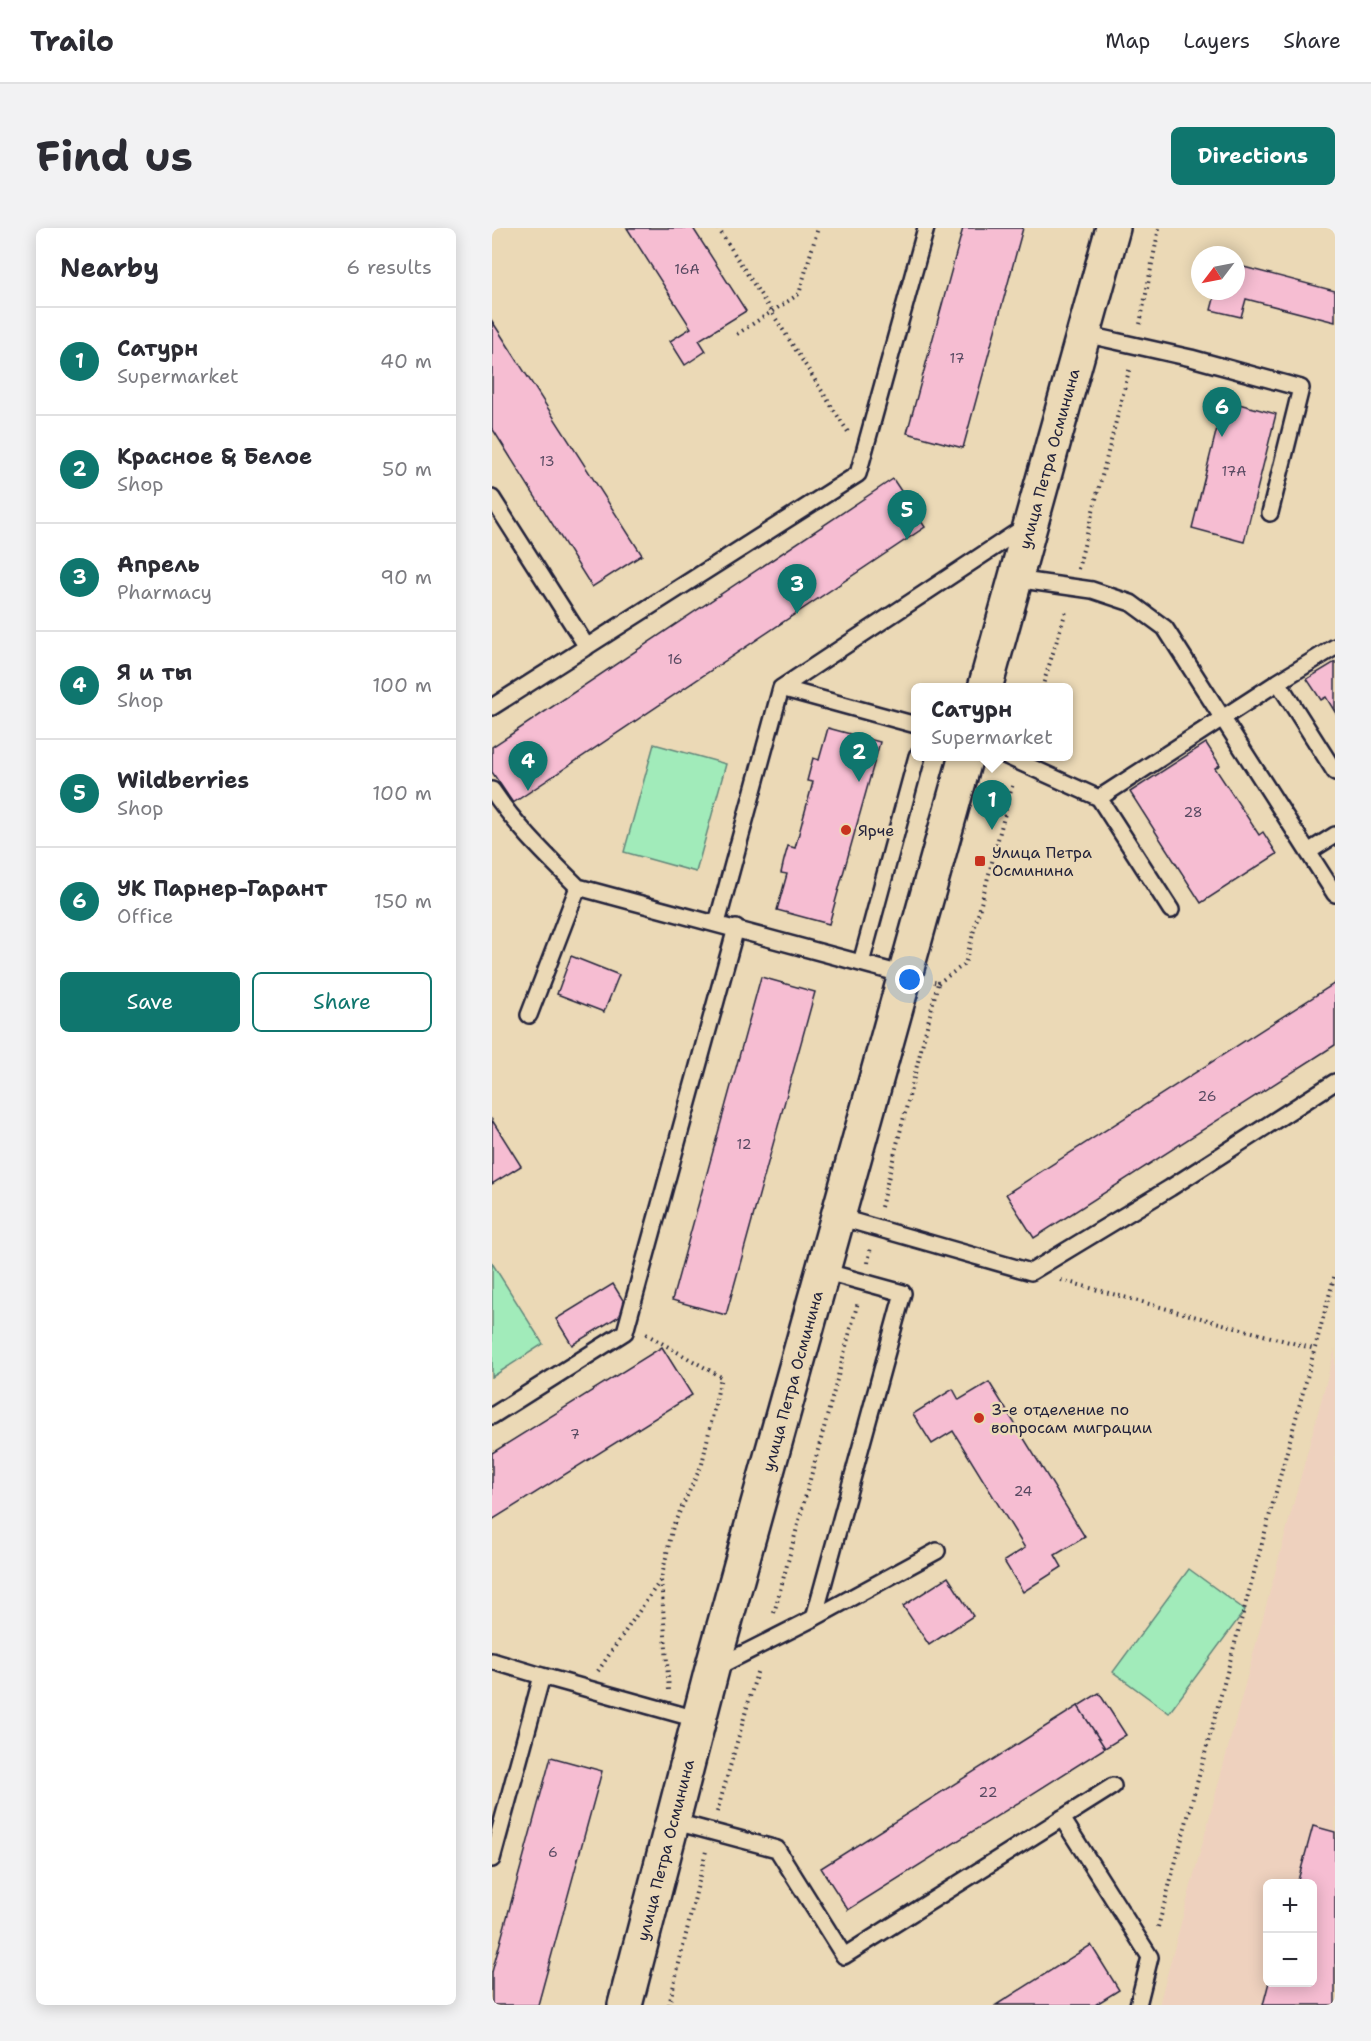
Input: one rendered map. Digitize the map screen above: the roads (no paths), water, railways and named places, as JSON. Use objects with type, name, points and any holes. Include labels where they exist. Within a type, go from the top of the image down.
[{"type":"main road","name":"улица Петра Осминина","points":[[986,683],[1113,228]]},
{"type":"main road","name":"улица Петра Осминина","points":[[625,2005],[672,1821],[685,1716],[712,1669],[965,761]]},
{"type":"lane","points":[[492,707],[858,474],[926,228]]},
{"type":"lane","points":[[1084,334],[1301,388],[1270,513]]},
{"type":"lane","points":[[492,498],[587,647]]},
{"type":"lane","points":[[717,923],[782,688],[1031,522]]},
{"type":"lane","points":[[1015,579],[1092,590],[1131,603],[1165,628],[1335,894]]},
{"type":"lane","points":[[1099,798],[1335,647]]},
{"type":"lane","points":[[1278,682],[1335,772]]},
{"type":"lane","points":[[782,688],[911,724]]},
{"type":"lane","points":[[861,963],[916,761]]},
{"type":"lane","points":[[1016,761],[1099,798],[1171,910]]},
{"type":"lane","points":[[492,790],[539,849],[578,887],[905,975]]},
{"type":"lane","points":[[1308,852],[1335,835]]},
{"type":"lane","points":[[529,1015],[578,887]]},
{"type":"lane","points":[[492,1416],[625,1332],[736,928]]},
{"type":"lane","points":[[838,1217],[1031,1272],[1170,1188],[1335,1082]]},
{"type":"lane","points":[[814,1618],[903,1293],[823,1271]]},
{"type":"lane","points":[[712,1669],[814,1618],[937,1551]]},
{"type":"lane","points":[[492,1661],[685,1716]]},
{"type":"lane","points":[[492,1859],[542,1676]]},
{"type":"lane","points":[[672,1821],[777,1849],[844,1956],[1113,1786]]},
{"type":"lane","points":[[1062,1818],[1150,1957],[1138,2005]]},
{"type":"place","name":"УК Парнер-Гарант","points":[[1222,437]]},
{"type":"place","name":"Wildberries","points":[[907,540]]},
{"type":"place","name":"Апрель","points":[[797,614]]},
{"type":"place","name":"Красное & Белое","points":[[859,782]]},
{"type":"place","name":"Я и ты","points":[[528,791]]},
{"type":"place","name":"Ярче","points":[[846,830]]},
{"type":"place","name":"Сатурн","points":[[992,830]]},
{"type":"place","name":"Улица Петра Осминина","points":[[980,861]]},
{"type":"place","name":"3-е отделение по вопросам миграции","points":[[979,1418]]}]
